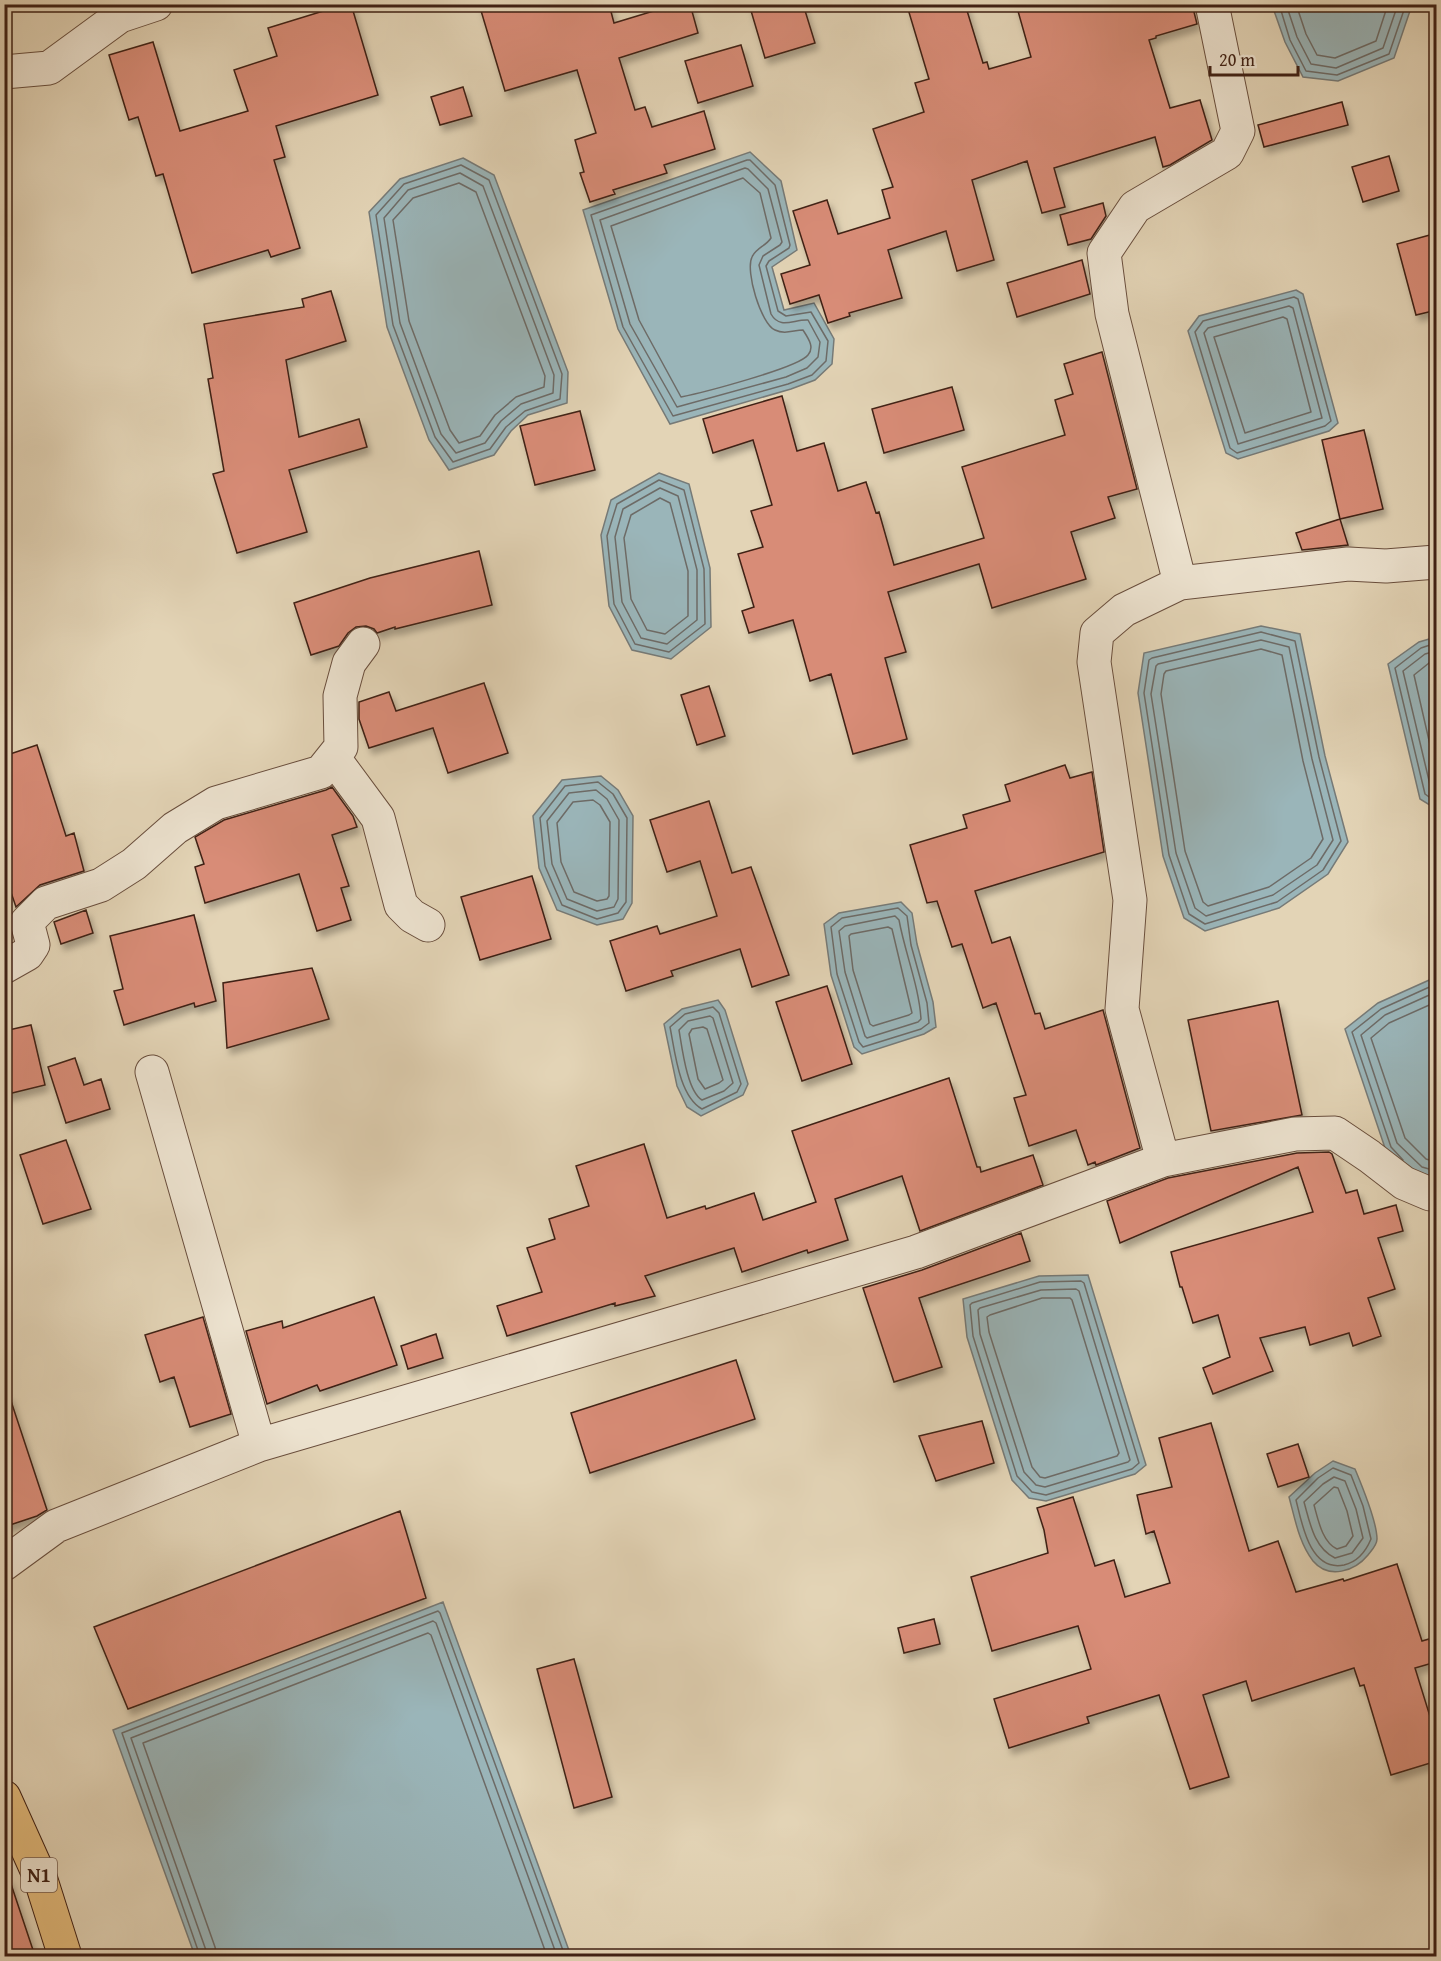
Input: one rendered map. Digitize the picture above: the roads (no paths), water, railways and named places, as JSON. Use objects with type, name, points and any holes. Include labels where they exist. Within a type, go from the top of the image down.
[{"type":"highway","name":"N1","points":[[4,1797],[40,1877],[65,1956]]},
{"type":"street","points":[[4,72],[49,68],[120,16],[156,4]]},
{"type":"street","points":[[1180,583],[1112,314],[1104,253],[1135,207],[1227,153],[1239,131],[1212,4]]},
{"type":"street","points":[[1163,1160],[1122,1009],[1130,900],[1094,662],[1097,633],[1124,610],[1180,583],[1348,564],[1386,566],[1437,562]]},
{"type":"street","points":[[4,967],[27,954],[33,945],[27,922],[46,903],[101,885],[134,864],[175,828],[216,803],[321,772],[341,747],[340,696],[349,663],[363,644]]},
{"type":"street","points":[[333,757],[378,818],[401,905],[412,916],[428,925]]},
{"type":"street","points":[[152,1072],[259,1445]]},
{"type":"street","points":[[4,1564],[56,1526],[259,1445],[916,1252],[1163,1160],[1295,1134],[1335,1133],[1404,1183],[1430,1194],[1437,1193]]},
{"type":"water","points":[[1272,4],[1412,5],[1394,58],[1338,81],[1303,77],[1285,42]]},
{"type":"water","points":[[750,152],[781,181],[797,250],[772,267],[784,310],[814,303],[834,339],[832,364],[815,380],[791,389],[670,424],[618,329],[583,210]]},
{"type":"water","points":[[463,158],[494,175],[568,372],[567,403],[528,415],[511,431],[494,455],[449,470],[429,440],[387,327],[369,212],[400,179]]},
{"type":"water","points":[[1296,290],[1303,294],[1338,423],[1329,431],[1238,459],[1226,453],[1188,331],[1199,316]]},
{"type":"water","points":[[659,473],[689,484],[710,568],[711,627],[671,659],[632,650],[609,606],[601,535],[611,500]]},
{"type":"water","points":[[1261,626],[1300,634],[1325,756],[1348,842],[1328,874],[1279,908],[1205,931],[1184,918],[1163,856],[1138,693],[1144,653]]},
{"type":"water","points":[[1436,637],[1436,809],[1420,799],[1388,664],[1419,642]]},
{"type":"water","points":[[601,776],[618,790],[633,816],[632,903],[623,919],[597,925],[557,910],[539,868],[533,816],[562,780]]},
{"type":"water","points":[[901,902],[912,913],[917,944],[933,1002],[936,1027],[924,1034],[862,1054],[854,1047],[831,975],[824,924],[839,913]]},
{"type":"water","points":[[1436,977],[1436,1185],[1386,1151],[1345,1029],[1378,1003]]},
{"type":"water","points":[[718,1000],[725,1010],[748,1084],[743,1095],[701,1116],[687,1107],[677,1086],[664,1024],[682,1009]]},
{"type":"water","points":[[1088,1275],[1146,1465],[1135,1474],[1046,1501],[1029,1498],[1012,1480],[967,1337],[963,1299],[1039,1276]]},
{"type":"water","points":[[1333,1461],[1355,1469],[1372,1513],[1377,1539],[1363,1561],[1349,1569],[1334,1572],[1319,1567],[1308,1554],[1298,1530],[1289,1497],[1315,1473]]},
{"type":"water","points":[[443,1602],[571,1956],[195,1956],[113,1730]]}]
